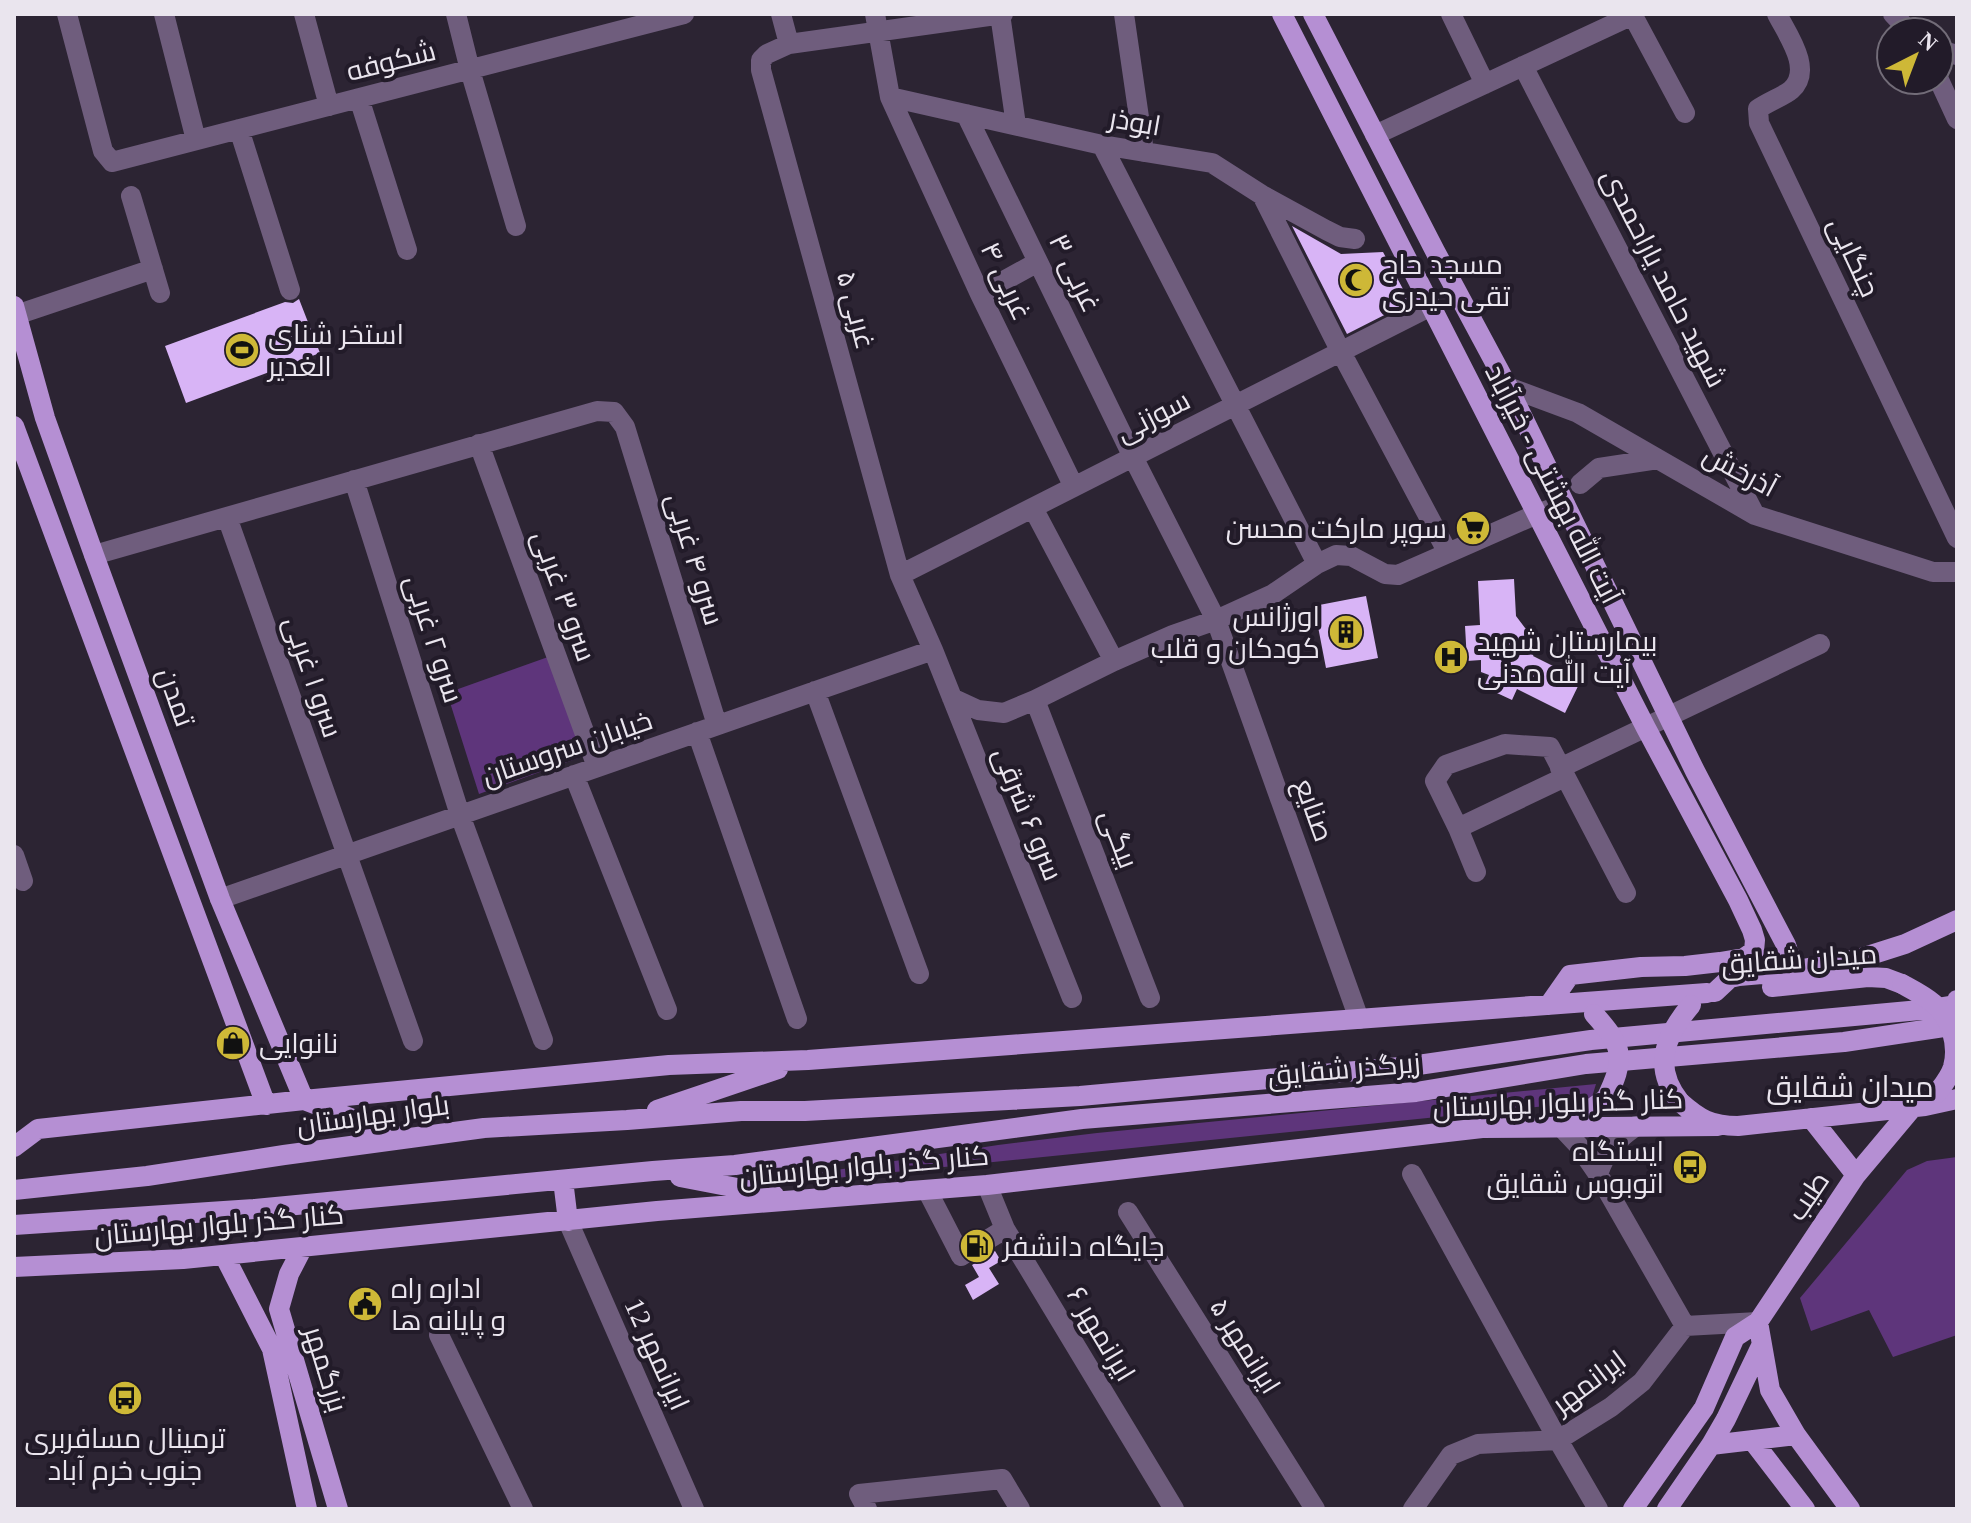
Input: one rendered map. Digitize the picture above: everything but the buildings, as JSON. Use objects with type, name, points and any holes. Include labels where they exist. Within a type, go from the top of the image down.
[{"type":"main road","name":"آیت الله بهشتی - خیرآباد","points":[[1282,14],[1646,728],[1738,900],[1755,940],[1754,951],[1744,958],[1570,975],[1549,1005]]},
{"type":"main road","name":"آیت الله بهشتی - خیرآباد","points":[[1313,14],[1508,387],[1669,717],[1786,945],[1790,957],[1787,972]]},
{"type":"main road","points":[[1336,121],[1362,109]]},
{"type":"main road","points":[[1431,306],[1456,292]]},
{"type":"main road","name":"تمدن","points":[[15,310],[45,418],[94,555],[220,899],[304,1100]]},
{"type":"main road","name":"تمدن","points":[[14,426],[266,1105]]},
{"type":"main road","points":[[14,1147],[38,1129],[669,1065],[801,1061],[1704,996],[1730,978],[1787,972],[1861,958],[1905,944],[1957,920]]},
{"type":"main road","name":"میدان شقایق","points":[[1718,1126],[1699,1118],[1671,1092],[1664,1054],[1671,1032],[1704,996],[1868,977],[1886,978],[1935,1004],[1954,1027]]},
{"type":"main road","points":[[1718,1126],[1811,1118],[1933,1101],[1953,1066],[1957,1002]]},
{"type":"main road","name":"زیرگذر شقایق","points":[[741,1111],[805,1111],[1080,1096],[1411,1066],[1591,1040],[1931,1009],[1957,1002]]},
{"type":"main road","points":[[1549,1005],[1577,1007],[1594,1014],[1610,1032],[1619,1052],[1618,1073],[1606,1099],[1552,1127]]},
{"type":"main road","name":"زیرگذر شقایق","points":[[653,1171],[735,1165],[1082,1119],[1416,1092],[1586,1064],[1844,1042],[1954,1027]]},
{"type":"main road","points":[[245,1046],[261,1054],[270,1051],[276,1044],[277,1035]]},
{"type":"main road","points":[[627,1120],[801,1061]]},
{"type":"main road","points":[[304,1100],[404,1139]]},
{"type":"main road","name":"طیب","points":[[1633,1509],[1704,1408],[1735,1337],[1758,1322],[1856,1175],[1933,1101]]},
{"type":"main road","name":"بلوار بهارستان","points":[[14,1190],[147,1176],[484,1128],[741,1111]]},
{"type":"main road","points":[[1811,1118],[1856,1175]]},
{"type":"main road","name":"کنار گذر بلوار بهارستان","points":[[14,1267],[183,1259],[657,1211],[987,1185],[1482,1128],[1718,1126]]},
{"type":"main road","points":[[14,1225],[254,1209],[653,1171],[802,1200]]},
{"type":"main road","points":[[563,1180],[568,1221]]},
{"type":"main road","name":"بزرگمهر","points":[[303,1247],[289,1274],[279,1309],[338,1509]]},
{"type":"main road","name":"بزرگمهر","points":[[224,1255],[272,1349],[307,1509]]},
{"type":"main road","points":[[1758,1322],[1770,1390],[1796,1435],[1850,1509]]},
{"type":"main road","points":[[1667,1509],[1711,1445],[1761,1346]]},
{"type":"main road","points":[[1711,1445],[1796,1435]]},
{"type":"main road","points":[[1752,1440],[1805,1509]]},
{"type":"main road","points":[[1667,1462],[1688,1479]]},
{"type":"street","name":"شکوفه","points":[[67,14],[103,151],[112,162],[684,14]]},
{"type":"street","points":[[164,14],[196,140]]},
{"type":"street","points":[[304,14],[329,106]]},
{"type":"street","points":[[456,14],[516,226]]},
{"type":"street","points":[[781,14],[789,44],[876,23],[1001,14],[1016,125]]},
{"type":"street","points":[[1124,14],[1144,152]]},
{"type":"street","points":[[1451,14],[1485,84]]},
{"type":"street","points":[[1375,135],[1633,14],[1685,113]]},
{"type":"street","name":"چنگایی","points":[[1777,14],[1798,55],[1800,77],[1791,89],[1758,109],[1759,123],[1957,538]]},
{"type":"street","name":"غربی ۴","points":[[876,23],[890,97],[980,294],[1074,487]]},
{"type":"street","name":"غربی ۵","points":[[789,44],[767,54],[761,60],[761,70],[900,575],[933,650]]},
{"type":"street","name":"شهید حامد یاراحمدی","points":[[1523,66],[1755,515]]},
{"type":"street","points":[[1946,96],[1957,119]]},
{"type":"street","name":"ابوذر","points":[[890,97],[1102,145],[1212,163],[1326,230],[1340,237],[1355,239]]},
{"type":"street","points":[[359,98],[407,250]]},
{"type":"street","name":"غربی ۳","points":[[966,114],[1216,620]]},
{"type":"street","points":[[239,129],[290,290]]},
{"type":"street","points":[[1102,145],[1317,564]]},
{"type":"street","points":[[1262,195],[1448,553]]},
{"type":"street","points":[[131,196],[160,293]]},
{"type":"street","points":[[980,294],[1038,262]]},
{"type":"street","points":[[15,310],[153,269]]},
{"type":"street","name":"سوزنی","points":[[900,575],[1431,306]]},
{"type":"street","name":"آذرخش","points":[[1508,387],[1578,413],[1755,515],[1933,572],[1957,572]]},
{"type":"street","name":"سرو ۴ غربی","points":[[479,444],[597,411],[614,412],[625,427],[717,725]]},
{"type":"street","points":[[94,555],[479,444]]},
{"type":"street","name":"سرو ۳ غربی","points":[[479,444],[597,767]]},
{"type":"street","points":[[1580,484],[1599,468],[1658,459]]},
{"type":"street","name":"سرو ۲ غربی","points":[[354,480],[460,815],[543,1040]]},
{"type":"street","points":[[952,698],[978,710],[1004,713],[1114,661],[1273,594],[1336,555],[1351,556],[1385,574],[1398,575],[1565,504]]},
{"type":"street","points":[[1033,508],[1114,661]]},
{"type":"street","name":"سرو ۱ غربی","points":[[227,517],[413,1041]]},
{"type":"street","name":"صنایع","points":[[1216,620],[1359,1019]]},
{"type":"street","points":[[1458,828],[1646,728],[1820,644]]},
{"type":"street","name":"خیابان سروستان","points":[[220,899],[933,650]]},
{"type":"street","name":"سرو ۶ شرقی","points":[[933,650],[1072,998]]},
{"type":"street","points":[[815,691],[919,974]]},
{"type":"street","name":"بیگی","points":[[1035,700],[1150,998]]},
{"type":"street","points":[[697,732],[797,1019]]},
{"type":"street","points":[[1476,872],[1435,781],[1446,765],[1505,744],[1550,747],[1626,893]]},
{"type":"street","points":[[574,775],[667,1010]]},
{"type":"street","points":[[14,855],[23,881]]},
{"type":"street","points":[[1598,1174],[1605,1155],[1614,1143],[1636,1126]]},
{"type":"street","points":[[1552,1127],[1578,1145],[1598,1174],[1685,1326],[1758,1322]]},
{"type":"street","points":[[14,1131],[38,1129]]},
{"type":"street","points":[[1412,1174],[1598,1509]]},
{"type":"street","name":"ایرانمهر ۶","points":[[987,1185],[1005,1229],[1174,1509]]},
{"type":"street","points":[[927,1190],[961,1256],[1005,1229]]},
{"type":"street","name":"ایرانمهر ۵","points":[[1128,1212],[1315,1509]]},
{"type":"street","name":"ایرانمهر 12","points":[[568,1221],[694,1509]]},
{"type":"street","name":"ایرانمهر","points":[[1413,1509],[1451,1455],[1478,1444],[1558,1440],[1611,1407],[1642,1382],[1685,1326]]},
{"type":"street","points":[[439,1335],[523,1509]]},
{"type":"street","points":[[863,1501],[1002,1479],[1020,1509]]},
{"type":"shaded area","points":[[548,657],[584,756],[479,794],[447,693]]},
{"type":"shaded area","points":[[1596,1084],[1592,1097],[1566,1104],[758,1186],[759,1182],[998,1145]]},
{"type":"shaded area","points":[[1957,1157],[1957,1335],[1893,1357],[1869,1310],[1811,1331],[1800,1298],[1907,1170],[1927,1161]]},
{"type":"place","name":"مسجد حاج تقی حیدری","points":[[1356,280]]},
{"type":"place","name":"استخر شنای الغدیر","points":[[242,350]]},
{"type":"place","name":"سوپر مارکت محسن","points":[[1473,528]]},
{"type":"place","name":"اورژانس کودکان و قلب","points":[[1346,632]]},
{"type":"place","name":"بیمارستان شهید آیت الله مدنی","points":[[1451,657]]},
{"type":"place","name":"نانوایی","points":[[233,1043]]},
{"type":"place","name":"ایستگاه اتوبوس شقایق","points":[[1690,1167]]},
{"type":"place","name":"جایگاه دانشفر","points":[[977,1246]]},
{"type":"place","name":"اداره راه و پایانه ها","points":[[365,1304]]},
{"type":"place","name":"ترمینال مسافربری جنوب خرم آباد","points":[[125,1398]]},
{"type":"district","name":"میدان شقایق","points":[[1850,1086]]}]
